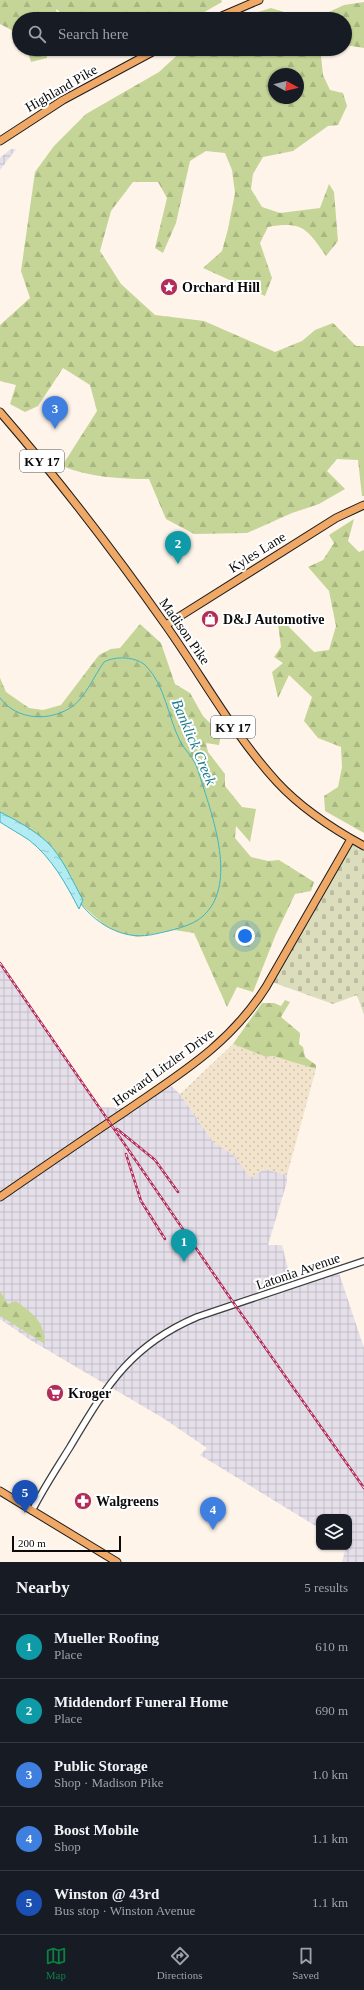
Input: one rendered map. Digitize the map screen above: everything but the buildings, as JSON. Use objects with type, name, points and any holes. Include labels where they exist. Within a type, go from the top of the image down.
[{"type":"main road","points":[[231,12],[259,0]]},
{"type":"main road","name":"Highland Pike","points":[[0,141],[57,104],[145,56]]},
{"type":"main road","name":"Madison Pike","points":[[0,412],[28,443],[94,527],[166,626],[238,734],[265,769],[305,808],[364,846]]},
{"type":"main road","name":"Kyles Lane","points":[[166,626],[336,518],[364,505]]},
{"type":"main road","name":"Howard Litzler Drive","points":[[0,1197],[189,1067],[232,1032],[255,1004],[266,987],[351,839]]},
{"type":"main road","points":[[0,1490],[117,1562]]},
{"type":"street","name":"Latonia Avenue","points":[[32,1511],[103,1393],[123,1367],[145,1347],[172,1329],[197,1317],[364,1261]]},
{"type":"shaded area","points":[[11,149],[16,149],[0,170],[0,158]]},
{"type":"shaded area","points":[[0,963],[99,1107],[130,1108],[167,1082],[180,1094],[214,1143],[233,1154],[250,1177],[265,1169],[287,1175],[287,1182],[268,1245],[282,1245],[292,1285],[338,1270],[364,1348],[364,1562],[342,1562],[345,1550],[352,1550],[352,1514],[316,1514],[316,1526],[200,1455],[207,1448],[163,1418],[32,1341],[0,1319]]},
{"type":"shaded area","points":[[233,1044],[266,1057],[273,1056],[316,1069],[287,1175],[265,1169],[250,1178],[233,1154],[214,1143],[180,1094]]},
{"type":"green space","points":[[0,0],[221,0],[222,2],[204,12],[60,12],[56,9],[57,12],[12,12],[12,30],[0,24]]},
{"type":"green space","points":[[364,2],[364,48],[352,46],[352,12],[329,12],[344,5]]},
{"type":"green space","points":[[271,8],[284,12],[258,12]]},
{"type":"green space","points":[[29,56],[47,56],[47,58],[31,62]]},
{"type":"green space","points":[[176,56],[321,56],[323,75],[330,90],[343,93],[347,106],[338,125],[328,126],[293,151],[263,157],[253,174],[251,189],[262,207],[280,213],[320,208],[329,184],[334,192],[338,241],[326,256],[309,233],[297,226],[280,225],[268,227],[260,243],[272,278],[265,296],[203,268],[222,251],[235,193],[232,170],[225,153],[206,151],[190,161],[176,223],[163,253],[155,248],[167,198],[158,182],[133,182],[111,211],[100,251],[121,284],[155,315],[204,321],[275,352],[302,341],[315,330],[333,323],[356,346],[364,346],[364,496],[362,496],[358,460],[337,459],[327,471],[345,489],[319,504],[292,513],[247,533],[194,534],[166,519],[149,479],[105,477],[83,473],[62,466],[97,411],[90,385],[63,368],[38,406],[25,412],[10,404],[16,385],[0,381],[0,325],[30,298],[21,271],[35,172],[54,146],[86,114],[159,72]]},
{"type":"green space","points":[[354,519],[348,541],[359,552],[364,550],[364,833],[325,811],[324,796],[338,787],[342,767],[341,747],[318,738],[304,721],[312,697],[289,675],[278,698],[272,672],[283,663],[274,657],[281,647],[277,615],[314,652],[329,650],[336,626],[329,591],[308,567],[323,560],[334,543],[329,535]]},
{"type":"green space","points":[[140,624],[161,643],[175,684],[190,693],[203,716],[221,734],[219,745],[206,743],[208,752],[225,774],[225,786],[242,807],[256,809],[250,842],[236,826],[235,838],[251,857],[268,861],[279,860],[314,882],[311,891],[295,894],[276,934],[253,992],[237,987],[227,1007],[194,933],[174,930],[137,937],[118,932],[104,925],[82,905],[73,888],[44,848],[0,819],[0,678],[6,692],[29,708],[43,710],[61,705],[99,655],[111,649],[120,648]]},
{"type":"green space","points":[[351,839],[364,846],[364,1015],[357,995],[333,1004],[269,981]]},
{"type":"green space","points":[[285,1000],[290,1002],[281,1017],[300,1033],[299,1044],[303,1047],[305,1057],[316,1065],[316,1069],[273,1056],[266,1057],[233,1044],[262,1003],[274,1003],[281,1006]]},
{"type":"green space","points":[[0,1291],[8,1304],[16,1301],[33,1314],[43,1329],[45,1344],[0,1316]]},
{"type":"water","points":[[0,812],[31,829],[47,842],[58,854],[83,900],[79,909],[64,881],[52,863],[29,840],[0,822]]},
{"type":"waterway","name":"Banklick Creek","points":[[0,698],[7,706],[25,715],[35,717],[55,715],[78,702],[104,662],[119,658],[137,660],[146,666],[158,682],[180,741],[196,766],[213,820],[220,855],[221,872],[219,889],[213,904],[199,920],[193,923],[174,930],[145,936],[134,936],[114,930],[96,919],[81,904]]},
{"type":"railway","points":[[0,963],[233,1302],[364,1488]]},
{"type":"railway","points":[[117,1129],[155,1160],[178,1192]]},
{"type":"railway","points":[[126,1154],[141,1201],[165,1239]]},
{"type":"place","name":"Orchard Hill","points":[[169,287]]},
{"type":"place","name":"Public Storage","points":[[55,429]]},
{"type":"place","name":"Middendorf Funeral Home","points":[[178,564]]},
{"type":"place","name":"D&J Automotive","points":[[210,619]]},
{"type":"place","name":"Mueller Roofing","points":[[184,1262]]},
{"type":"place","name":"Kroger","points":[[55,1393]]},
{"type":"place","name":"Walgreens","points":[[83,1501]]},
{"type":"place","name":"Winston @ 43rd","points":[[25,1513]]},
{"type":"place","name":"Boost Mobile","points":[[213,1530]]}]
